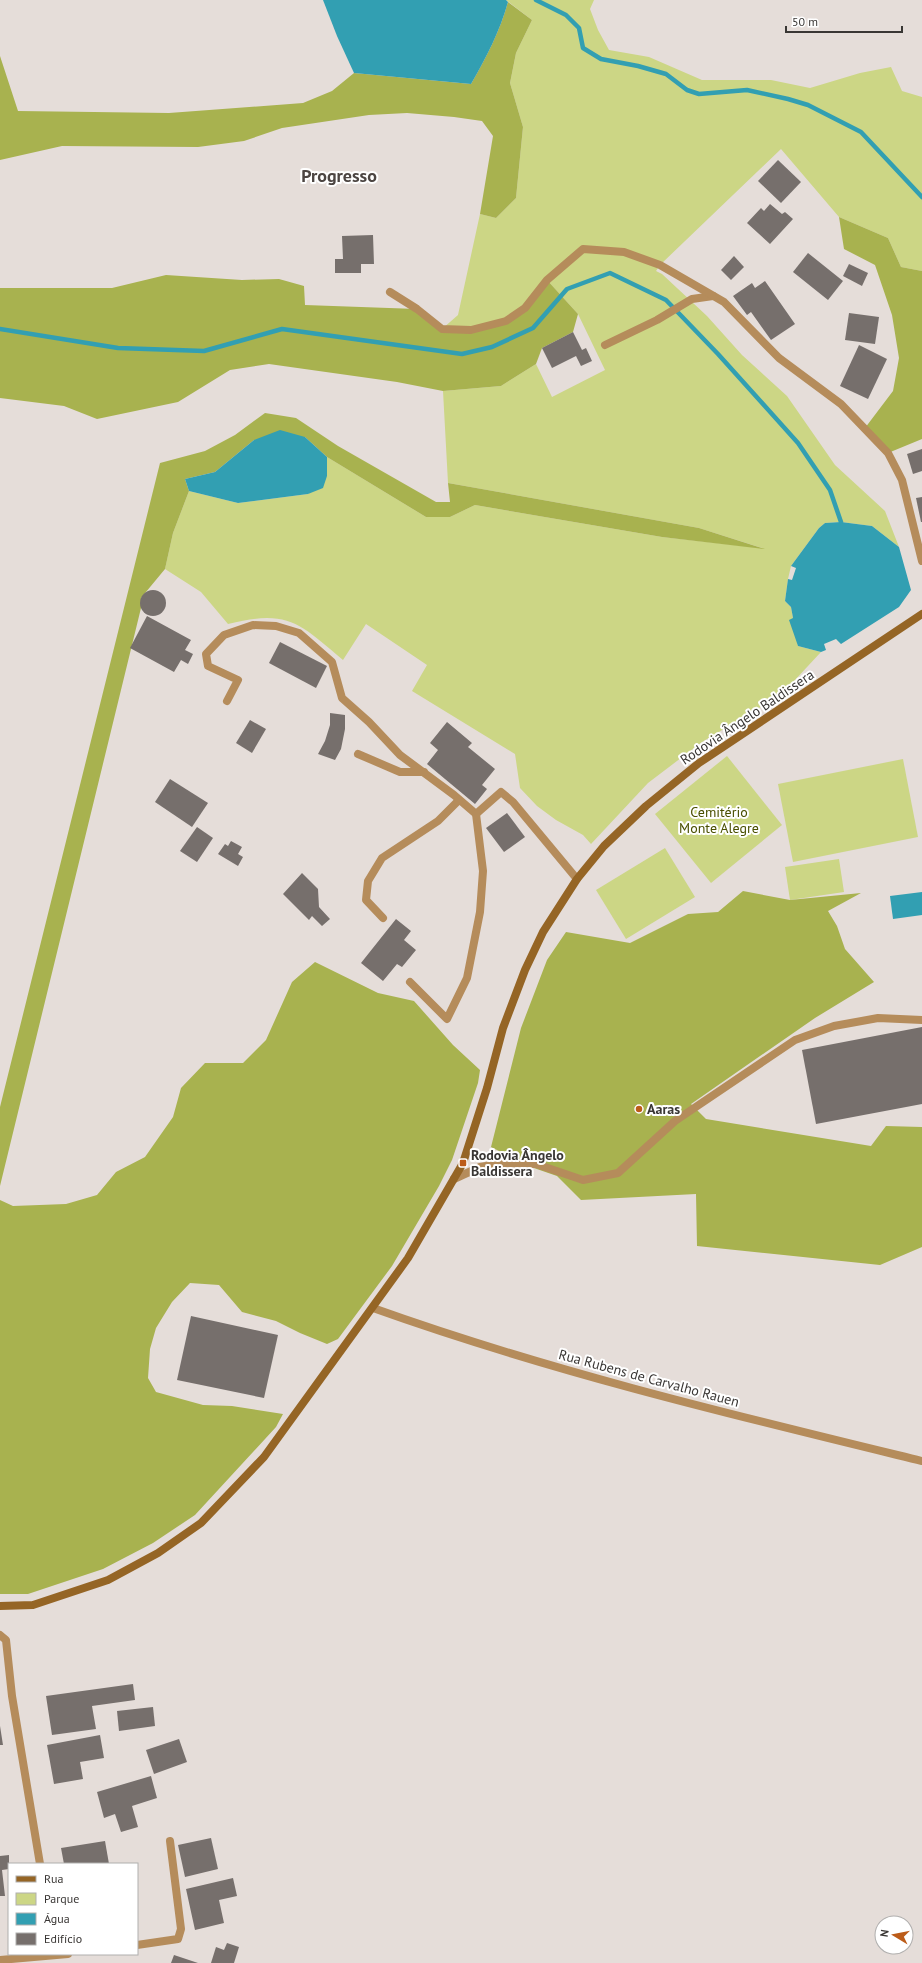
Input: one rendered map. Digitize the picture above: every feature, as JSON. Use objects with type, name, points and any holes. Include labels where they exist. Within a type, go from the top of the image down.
[{"type":"street","points":[[390,292],[417,309],[442,329],[471,330],[506,321],[525,308],[547,280],[582,249],[624,252],[660,265],[724,302],[779,358],[841,404],[888,453],[902,480],[922,561]]},
{"type":"street","points":[[605,345],[657,320],[692,299],[713,296]]},
{"type":"street","name":"Rodovia Ângelo Baldissera","points":[[0,1606],[33,1606],[108,1580],[158,1553],[201,1523],[264,1458],[328,1367],[373,1308],[408,1258],[463,1163],[487,1088],[503,1028],[525,970],[543,932],[577,879],[604,846],[646,806],[699,763],[922,614]]},
{"type":"street","points":[[227,701],[238,680],[208,666],[206,654],[224,635],[253,625],[276,626],[299,633],[332,662],[342,698],[369,722],[400,754],[476,814],[483,871],[480,912],[468,978],[447,1019],[410,982]]},
{"type":"street","points":[[358,754],[400,772],[424,772]]},
{"type":"street","points":[[476,814],[501,792],[513,802],[577,879]]},
{"type":"street","points":[[383,918],[366,900],[368,881],[382,858],[438,821],[459,800]]},
{"type":"street","points":[[454,1179],[480,1167],[503,1162],[536,1164],[583,1180],[618,1173],[675,1120],[795,1040],[834,1026],[878,1018],[922,1020]]},
{"type":"street","name":"Rua Rubens de Carvalho Rauen","points":[[373,1308],[442,1333],[670,1400],[922,1461]]},
{"type":"street","points":[[0,1635],[6,1640],[12,1696],[40,1863]]},
{"type":"street","points":[[138,1945],[178,1939],[181,1929],[170,1840]]},
{"type":"street","points":[[0,1960],[56,1958]]},
{"type":"green space","points":[[506,0],[594,0],[590,9],[598,30],[609,50],[649,57],[702,80],[771,80],[810,88],[860,73],[891,67],[902,91],[922,97],[922,271],[901,267],[888,238],[839,217],[781,149],[660,265],[656,271],[662,274],[707,316],[742,355],[787,396],[835,465],[885,511],[899,547],[872,526],[841,522],[825,523],[819,528],[791,566],[785,601],[791,607],[798,646],[821,652],[781,695],[702,742],[648,783],[591,844],[583,835],[556,820],[537,806],[520,788],[515,754],[412,691],[427,665],[366,624],[343,660],[303,628],[292,622],[265,618],[228,624],[201,592],[165,569],[173,533],[189,491],[238,503],[308,494],[327,476],[327,457],[426,517],[450,517],[475,505],[662,537],[762,548],[699,528],[448,483],[443,391],[501,386],[536,364],[552,397],[605,370],[578,314],[547,280],[525,308],[506,321],[471,330],[442,329],[458,315],[480,214],[496,218],[516,198],[523,127],[510,83],[516,53],[532,20]]},
{"type":"green space","points":[[508,2],[532,20],[516,53],[510,83],[523,127],[516,198],[496,218],[480,214],[493,136],[482,121],[454,117],[407,113],[369,115],[282,128],[244,141],[198,147],[62,146],[0,160],[0,56],[18,111],[169,113],[303,103],[332,91],[354,73],[471,84],[492,44]]},
{"type":"green space","points":[[839,217],[888,238],[901,267],[922,271],[922,439],[888,453],[865,428],[893,391],[899,358],[892,315],[875,265],[844,249]]},
{"type":"green space","points":[[166,275],[242,280],[279,279],[304,286],[305,305],[417,309],[442,329],[471,330],[506,321],[525,308],[547,280],[578,314],[573,332],[542,348],[536,364],[501,386],[443,391],[397,382],[269,364],[230,370],[178,402],[97,419],[64,406],[0,398],[0,288],[112,288]]},
{"type":"green space","points":[[265,413],[296,418],[338,446],[436,502],[450,502],[448,483],[699,528],[765,549],[662,537],[475,505],[450,517],[426,517],[327,457],[305,437],[254,440],[215,472],[185,479],[189,491],[173,533],[165,569],[141,598],[141,608],[0,1186],[0,1107],[160,463],[205,451],[235,435]]},
{"type":"green space","name":"Cemitério Monte Alegre","points":[[727,756],[782,825],[711,883],[655,814]]},
{"type":"green space","points":[[903,759],[918,837],[793,862],[778,784]]},
{"type":"green space","points":[[665,848],[695,897],[626,939],[596,890]]},
{"type":"green space","points":[[839,859],[844,892],[790,900],[785,867]]},
{"type":"green space","points":[[743,891],[790,900],[861,893],[828,911],[837,926],[845,949],[874,982],[815,1018],[691,1104],[706,1119],[871,1146],[886,1126],[922,1127],[922,1247],[880,1265],[697,1246],[696,1194],[581,1200],[557,1176],[531,1167],[491,1147],[521,1028],[547,960],[566,932],[630,943],[688,914],[718,912]]},
{"type":"green space","points":[[315,962],[378,993],[414,1001],[453,1045],[480,1070],[478,1083],[452,1160],[439,1186],[392,1266],[338,1339],[327,1344],[276,1321],[242,1312],[219,1285],[190,1283],[172,1302],[156,1328],[150,1349],[148,1378],[156,1392],[203,1405],[232,1406],[283,1414],[276,1427],[195,1515],[153,1543],[103,1569],[28,1594],[0,1594],[0,1200],[13,1206],[66,1204],[97,1195],[116,1172],[145,1157],[173,1117],[181,1088],[205,1063],[243,1063],[266,1040],[292,982]]},
{"type":"water","points":[[323,0],[506,0],[508,2],[492,44],[471,84],[354,73]]},
{"type":"water","points":[[280,430],[305,437],[327,457],[327,476],[323,488],[308,494],[238,503],[189,491],[185,479],[215,472],[254,440]]},
{"type":"water","points":[[841,522],[872,526],[899,547],[911,590],[899,607],[841,644],[836,639],[824,644],[826,650],[821,652],[798,646],[789,620],[793,618],[791,607],[785,601],[788,579],[792,580],[796,568],[791,566],[819,528],[825,523]]},
{"type":"water","points":[[922,892],[922,915],[893,919],[890,896]]},
{"type":"building","points":[[778,160],[801,182],[781,203],[758,181]]},
{"type":"building","points":[[770,204],[782,214],[785,212],[793,219],[770,244],[747,223],[761,208],[764,211]]},
{"type":"building","points":[[373,235],[374,264],[361,264],[361,273],[335,273],[335,259],[343,259],[342,236]]},
{"type":"building","points":[[808,253],[843,281],[828,300],[793,272]]},
{"type":"building","points":[[734,256],[744,267],[731,280],[721,270]]},
{"type":"building","points":[[849,264],[868,273],[862,286],[843,276]]},
{"type":"building","points":[[765,281],[795,324],[771,340],[751,312],[747,315],[733,296],[752,283],[755,288]]},
{"type":"building","points":[[849,313],[879,317],[875,344],[845,340]]},
{"type":"building","points":[[573,332],[582,350],[586,348],[592,361],[581,366],[576,356],[552,368],[542,348]]},
{"type":"building","points":[[859,345],[887,359],[868,399],[840,386]]},
{"type":"building","points":[[922,449],[922,471],[913,474],[907,454]]},
{"type":"building","points":[[922,497],[922,522],[921,522],[916,498]]},
{"type":"building","points":[[153,590],[162,594],[166,603],[162,612],[153,616],[144,612],[140,603],[144,594]]},
{"type":"building","points":[[147,616],[191,640],[185,650],[193,654],[188,664],[181,660],[174,672],[130,648]]},
{"type":"building","points":[[280,642],[327,666],[316,688],[269,663]]},
{"type":"building","points":[[330,713],[345,715],[345,729],[341,749],[335,760],[318,754],[325,741],[330,725]]},
{"type":"building","points":[[250,720],[266,729],[252,753],[236,743]]},
{"type":"building","points":[[447,722],[472,743],[468,747],[495,769],[482,785],[487,789],[475,804],[427,764],[438,750],[430,743]]},
{"type":"building","points":[[170,779],[208,803],[192,827],[155,802]]},
{"type":"building","points":[[507,813],[525,837],[504,852],[486,828]]},
{"type":"building","points":[[197,827],[213,838],[197,862],[180,851]]},
{"type":"building","points":[[231,841],[242,847],[238,854],[243,857],[238,866],[218,854],[225,844],[228,846]]},
{"type":"building","points":[[302,873],[318,889],[319,907],[330,919],[322,926],[312,916],[309,920],[283,894]]},
{"type":"building","points":[[396,919],[411,931],[404,940],[416,950],[402,967],[397,964],[383,981],[361,963]]},
{"type":"building","points":[[922,1027],[922,1104],[816,1124],[802,1050]]},
{"type":"building","points":[[191,1316],[278,1335],[264,1398],[177,1380]]},
{"type":"building","points":[[133,1684],[135,1700],[92,1706],[96,1729],[52,1735],[46,1696]]},
{"type":"building","points":[[153,1707],[155,1726],[119,1731],[117,1711]]},
{"type":"building","points":[[0,1726],[3,1745],[0,1745]]},
{"type":"building","points":[[100,1735],[104,1758],[80,1762],[83,1779],[54,1784],[47,1745]]},
{"type":"building","points":[[179,1739],[187,1762],[154,1774],[146,1750]]},
{"type":"building","points":[[151,1776],[157,1798],[132,1806],[138,1827],[121,1832],[115,1814],[104,1818],[97,1792]]},
{"type":"building","points":[[211,1838],[218,1869],[185,1877],[178,1845]]},
{"type":"building","points":[[105,1841],[109,1863],[64,1863],[61,1848]]},
{"type":"building","points":[[9,1855],[8,1869],[2,1870],[5,1896],[0,1896],[0,1856]]},
{"type":"building","points":[[233,1878],[237,1896],[219,1900],[224,1923],[195,1930],[186,1889]]},
{"type":"building","points":[[227,1943],[239,1947],[234,1963],[211,1963],[216,1947],[224,1950]]},
{"type":"building","points":[[174,1955],[198,1963],[171,1963]]},
{"type":"waterway","points":[[536,0],[566,15],[579,28],[583,48],[601,59],[638,66],[666,74],[687,90],[699,94],[747,90],[788,99],[808,105],[861,132],[922,197]]},
{"type":"waterway","points":[[0,329],[118,348],[204,351],[282,329],[462,354],[492,347],[533,328],[567,289],[610,273],[666,300],[718,354],[798,443],[830,490],[841,522]]},
{"type":"place","name":"Aaras","points":[[639,1109]]},
{"type":"place","name":"Rodovia Ângelo Baldissera","points":[[463,1163]]},
{"type":"district","name":"Progresso","points":[[339,175]]}]
